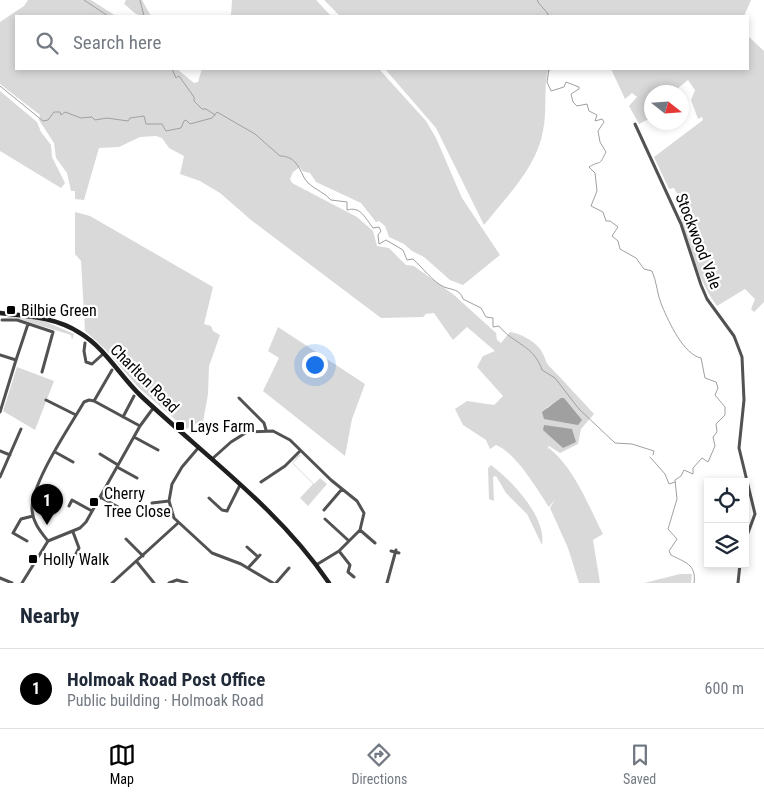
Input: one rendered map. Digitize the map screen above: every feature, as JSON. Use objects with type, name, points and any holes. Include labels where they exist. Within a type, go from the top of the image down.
[{"type":"street","name":"Stockwood Vale","points":[[635,124],[681,224],[701,285],[707,298],[734,336],[742,357],[744,400],[739,448],[755,514],[749,530]]},
{"type":"street","points":[[2,315],[51,331],[53,334],[42,372]]},
{"type":"street","name":"Charlton Road","points":[[2,315],[41,318],[72,328],[88,339],[154,407],[288,531],[316,564],[328,583]]},
{"type":"street","points":[[0,412],[28,324]]},
{"type":"street","points":[[85,343],[84,356],[86,362],[92,364],[103,354]]},
{"type":"street","points":[[0,355],[16,360]]},
{"type":"street","points":[[94,401],[112,370]]},
{"type":"street","points":[[123,417],[134,396]]},
{"type":"street","points":[[239,398],[264,423],[266,430]]},
{"type":"street","points":[[46,400],[76,415]]},
{"type":"street","points":[[48,541],[38,528],[33,516],[34,493],[84,402],[94,401],[140,426]]},
{"type":"street","points":[[22,583],[48,541],[73,532],[84,525],[134,436],[154,407]]},
{"type":"street","points":[[0,477],[21,429]]},
{"type":"street","points":[[212,459],[247,432],[266,430],[282,435],[362,508],[364,520],[360,530],[339,551],[316,564]]},
{"type":"street","points":[[134,436],[158,450]]},
{"type":"street","points":[[199,447],[172,484],[169,501],[172,514],[178,523],[212,553],[248,568],[274,583],[289,568]]},
{"type":"street","points":[[0,451],[10,455]]},
{"type":"street","points":[[261,482],[285,466],[300,451]]},
{"type":"street","points":[[55,452],[73,462]]},
{"type":"street","points":[[100,454],[137,478]]},
{"type":"street","points":[[209,498],[222,510],[227,511],[240,485]]},
{"type":"street","points":[[324,510],[342,489]]},
{"type":"street","points":[[100,497],[120,508]]},
{"type":"street","points":[[69,506],[72,500],[92,511]]},
{"type":"street","points":[[152,503],[169,501]]},
{"type":"street","points":[[27,541],[13,533],[21,519],[33,516]]},
{"type":"street","points":[[325,519],[350,542]]},
{"type":"street","points":[[112,583],[178,523]]},
{"type":"street","points":[[360,530],[375,543]]},
{"type":"street","points":[[69,567],[79,548],[73,532]]},
{"type":"street","points":[[126,539],[143,556]]},
{"type":"street","points":[[247,547],[258,556],[248,568]]},
{"type":"street","points":[[339,551],[350,565],[348,572],[354,577]]},
{"type":"street","points":[[387,583],[395,552]]},
{"type":"street","points":[[136,562],[154,583]]},
{"type":"street","points":[[738,583],[740,568]]},
{"type":"street","points":[[0,578],[12,583]]},
{"type":"street","points":[[169,583],[177,580],[187,583]]},
{"type":"shaded area","points":[[28,0],[91,0],[114,15],[15,15],[15,70],[178,70],[194,83],[198,82],[202,70],[380,70],[426,121],[436,138],[462,198],[500,255],[463,285],[450,280],[424,257],[389,237],[385,226],[379,221],[376,222],[361,203],[316,182],[310,173],[302,171],[300,167],[293,172],[290,179],[292,183],[357,217],[373,231],[377,246],[389,248],[406,265],[414,266],[454,295],[496,333],[497,340],[501,343],[510,332],[531,340],[541,351],[549,366],[594,414],[581,429],[578,444],[560,453],[549,446],[547,449],[549,448],[558,457],[574,477],[603,534],[593,540],[600,583],[579,583],[568,548],[550,508],[555,499],[549,507],[518,463],[504,449],[496,445],[490,449],[486,440],[463,425],[455,409],[467,401],[494,405],[503,396],[477,367],[483,356],[495,351],[467,327],[453,340],[434,313],[426,314],[423,317],[381,318],[251,220],[220,193],[200,181],[180,174],[184,156],[169,148],[162,138],[156,136],[140,137],[119,147],[99,148],[84,200],[75,199],[75,191],[71,191],[67,173],[56,158],[54,143],[39,120],[40,115],[0,84],[0,22],[24,6]],"holes":[[[564,398],[578,424],[546,408]]]},
{"type":"shaded area","points":[[126,0],[142,0],[150,15],[135,13],[124,4]]},
{"type":"shaded area","points":[[232,0],[316,0],[330,15],[231,15]]},
{"type":"shaded area","points":[[324,0],[751,0],[744,15],[339,15]]},
{"type":"shaded area","points":[[749,37],[764,51],[764,302],[754,312],[751,309],[755,299],[745,289],[717,306],[710,296],[695,262],[680,216],[687,212],[674,188],[669,189],[654,157],[703,120],[702,117],[698,119],[691,100],[695,90],[688,80],[682,85],[644,85],[644,122],[639,124],[629,106],[637,97],[632,93],[625,99],[611,70],[749,70]]},
{"type":"shaded area","points":[[386,70],[551,70],[547,73],[544,124],[540,144],[520,181],[484,225],[436,128]]},
{"type":"shaded area","points":[[0,91],[37,122],[41,132],[51,145],[52,157],[65,183],[61,188],[0,151]]},
{"type":"shaded area","points":[[75,212],[90,216],[213,287],[204,324],[211,326],[213,331],[220,335],[209,366],[208,394],[203,422],[186,429],[138,387],[105,349],[85,331],[81,261],[75,254]]},
{"type":"shaded area","points":[[14,316],[42,320],[74,334],[72,340],[71,335],[16,318],[0,319]]},
{"type":"shaded area","points":[[278,327],[365,384],[352,419],[345,456],[263,391],[279,358],[268,351]]},
{"type":"shaded area","points":[[17,367],[54,381],[35,430],[3,411]]},
{"type":"shaded area","points":[[561,398],[564,398],[582,420],[578,425],[544,419],[542,412]]},
{"type":"shaded area","points":[[544,425],[572,429],[576,442],[563,448],[543,430]]},
{"type":"shaded area","points":[[301,455],[293,463],[314,484],[320,478],[327,484],[308,506],[300,498],[313,484],[292,463]]},
{"type":"shaded area","points":[[491,465],[526,500],[539,523],[542,545],[527,514],[506,493],[496,476],[493,477],[494,501],[489,499],[488,468]]},
{"type":"shaded area","points":[[680,574],[692,574],[691,583],[644,583]]},
{"type":"waterway","points":[[84,0],[106,15]]},
{"type":"waterway","points":[[140,0],[144,15]]},
{"type":"waterway","points":[[537,0],[548,15]]},
{"type":"waterway","points":[[172,70],[176,78],[179,76],[194,97],[194,101],[202,109],[206,109],[215,115]]},
{"type":"waterway","points":[[549,70],[547,82],[551,91],[564,87],[566,82],[579,87],[579,89],[571,94],[573,102],[577,106],[587,104],[589,111],[597,115],[595,121],[602,119],[604,122],[598,131],[600,142],[606,152],[601,162],[589,167],[595,173],[597,191],[591,206],[603,212],[606,221],[610,221],[618,227],[612,236],[618,241],[620,249],[636,258],[644,269],[652,271],[660,302],[673,328],[688,350],[701,358],[705,378],[716,382],[718,388],[715,395],[725,407],[725,415],[716,424],[717,432],[713,437],[715,446],[708,462],[702,458],[693,468],[693,474],[684,470],[681,476],[675,480],[677,499],[668,529],[677,539],[669,551],[671,555],[689,564],[694,572],[694,583]]},
{"type":"waterway","points":[[0,86],[43,121],[48,120],[54,112],[60,112],[61,115],[65,112],[81,118],[92,117],[95,120],[107,118],[128,121],[130,118],[144,116],[146,124],[162,124],[166,131],[181,128],[186,120],[190,124],[212,118],[217,112],[255,134],[280,156],[290,158],[299,167],[308,183],[331,200],[347,202],[347,210],[359,211],[373,228],[379,227],[381,231],[378,235],[379,244],[386,240],[403,250],[407,260],[413,259],[440,285],[453,289],[463,299],[481,308],[486,317],[493,318],[493,327],[499,326],[510,337],[529,350],[542,370],[555,378],[579,409],[615,443],[632,444],[654,451],[653,455]]},
{"type":"waterway","points":[[650,457],[665,474],[669,484],[675,482]]},
{"type":"place","name":"Bilbie Green","points":[[11,310]]},
{"type":"place","name":"Lays Farm","points":[[180,426]]},
{"type":"place","name":"Cherry Tree Close","points":[[94,502]]},
{"type":"place","name":"Holmoak Road Post Office","points":[[47,525]]},
{"type":"place","name":"Holly Walk","points":[[33,559]]}]
